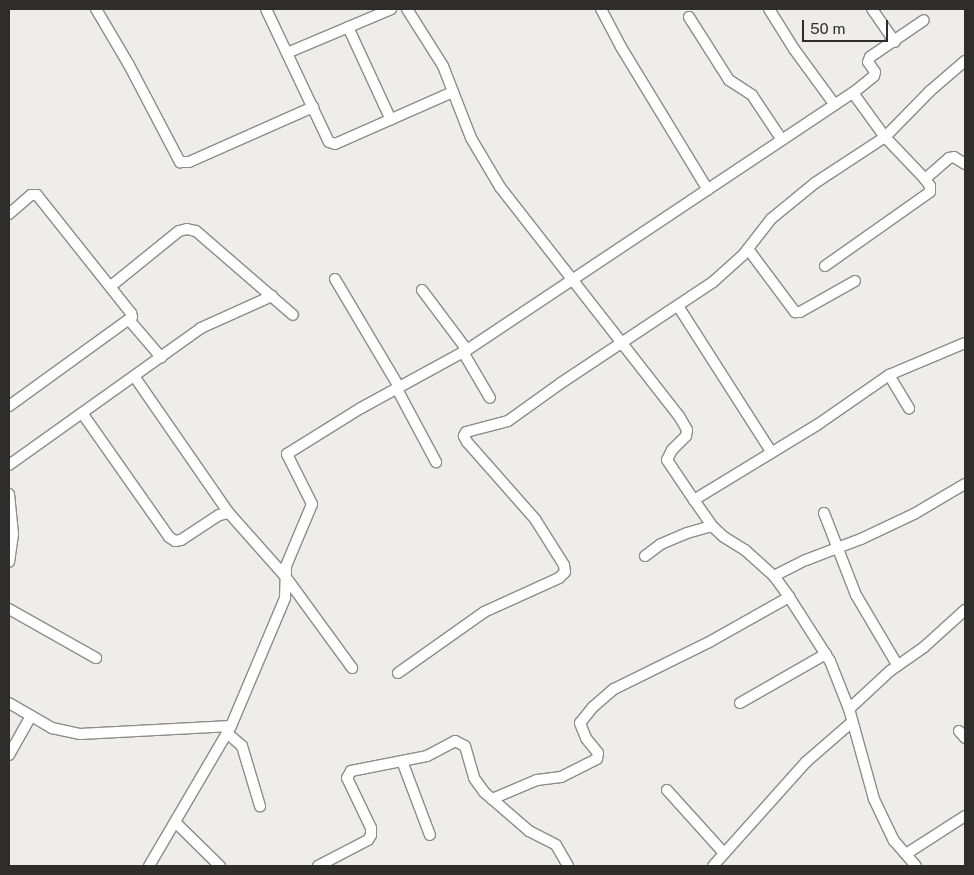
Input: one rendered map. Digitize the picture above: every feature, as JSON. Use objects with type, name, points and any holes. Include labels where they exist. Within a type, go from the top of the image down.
[{"type":"street","points":[[96,9],[129,65],[180,162],[189,162],[313,107]]},
{"type":"street","points":[[266,9],[329,142],[335,144],[453,92]]},
{"type":"street","points":[[287,53],[391,9]]},
{"type":"street","points":[[407,9],[443,66],[471,138],[500,186],[664,396],[687,430],[686,436],[672,450],[668,460],[712,526],[724,537],[745,550],[774,576],[826,654],[849,709],[874,799],[894,841],[916,866]]},
{"type":"street","points":[[600,9],[621,48],[708,190]]},
{"type":"street","points":[[769,9],[794,50],[835,105]]},
{"type":"street","points":[[872,9],[894,42]]},
{"type":"street","points":[[690,17],[729,80],[752,95],[782,140]]},
{"type":"street","points":[[149,866],[229,729],[285,598],[286,566],[312,504],[286,454],[465,351],[853,93],[874,76],[874,72],[868,62],[869,58],[924,20]]},
{"type":"street","points":[[348,27],[391,120]]},
{"type":"street","points":[[398,673],[484,612],[559,578],[565,572],[564,565],[535,519],[467,442],[464,436],[469,430],[508,421],[561,383],[623,344],[713,282],[748,249],[770,219],[788,204],[885,137],[930,91],[965,61]]},
{"type":"street","points":[[825,266],[930,192],[930,186],[925,179],[885,137],[853,93]]},
{"type":"street","points":[[925,179],[949,158],[954,157],[965,164]]},
{"type":"street","points":[[9,214],[32,195],[37,195],[131,313],[130,321],[160,357]]},
{"type":"street","points":[[110,286],[179,231],[187,229],[196,231],[293,315]]},
{"type":"street","points":[[748,249],[795,312],[800,312],[855,281]]},
{"type":"street","points":[[335,279],[398,388],[436,462]]},
{"type":"street","points":[[422,290],[465,351],[490,398]]},
{"type":"street","points":[[9,465],[201,328],[272,296]]},
{"type":"street","points":[[678,306],[772,453]]},
{"type":"street","points":[[9,406],[130,321]]},
{"type":"street","points":[[694,500],[772,453],[889,376],[965,343]]},
{"type":"street","points":[[134,376],[229,513],[285,576],[352,668]]},
{"type":"street","points":[[889,376],[909,408]]},
{"type":"street","points":[[82,413],[169,537],[175,541],[181,540],[219,515],[229,513]]},
{"type":"street","points":[[774,576],[914,514],[965,484]]},
{"type":"street","points":[[9,494],[13,534],[9,562]]},
{"type":"street","points":[[824,513],[839,547],[856,596],[880,633],[898,666]]},
{"type":"street","points":[[645,556],[661,544],[687,532],[712,526]]},
{"type":"street","points":[[492,799],[537,780],[561,777],[596,759],[598,753],[586,738],[580,723],[593,707],[614,689],[711,641],[789,597]]},
{"type":"street","points":[[9,609],[96,658]]},
{"type":"street","points":[[849,709],[965,610]]},
{"type":"street","points":[[740,703],[826,654]]},
{"type":"street","points":[[9,703],[52,728],[80,734],[229,729]]},
{"type":"street","points":[[9,755],[31,716]]},
{"type":"street","points":[[713,866],[806,762],[852,722]]},
{"type":"street","points":[[229,729],[242,746],[260,806]]},
{"type":"street","points":[[318,866],[368,840],[371,835],[371,828],[348,775],[351,771],[427,756],[449,743],[460,741],[465,746],[474,778],[492,799],[530,831],[556,845],[568,866]]},
{"type":"street","points":[[402,761],[430,834]]},
{"type":"street","points":[[667,790],[724,853]]},
{"type":"street","points":[[906,854],[965,816]]},
{"type":"street","points":[[175,822],[220,866]]}]
